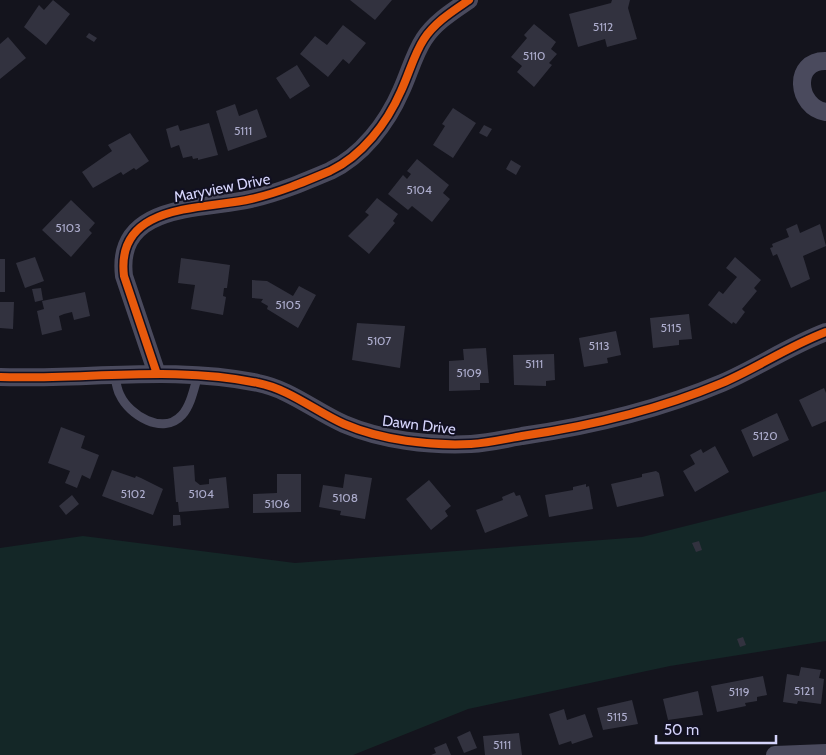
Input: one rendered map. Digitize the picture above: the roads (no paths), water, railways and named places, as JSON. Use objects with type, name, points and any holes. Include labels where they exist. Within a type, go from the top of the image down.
[{"type":"street","name":"Maryview Drive","points":[[157,374],[124,276],[122,264],[124,250],[131,238],[147,224],[167,213],[251,199],[289,188],[347,161],[374,135],[394,106],[420,46],[432,28],[470,0]]},
{"type":"street","points":[[826,61],[817,61],[810,66],[802,78],[801,88],[807,100],[826,112]]},
{"type":"street","name":"Dawn Drive","points":[[0,377],[157,374],[198,375],[249,381],[274,387],[343,423],[363,431],[406,440],[471,444],[566,430],[663,404],[727,381],[779,353],[826,332]]},
{"type":"street","points":[[775,755],[826,753]]},
{"type":"lane","points":[[114,376],[119,395],[126,405],[142,418],[162,424],[175,421],[182,415],[190,400],[198,375]]}]
